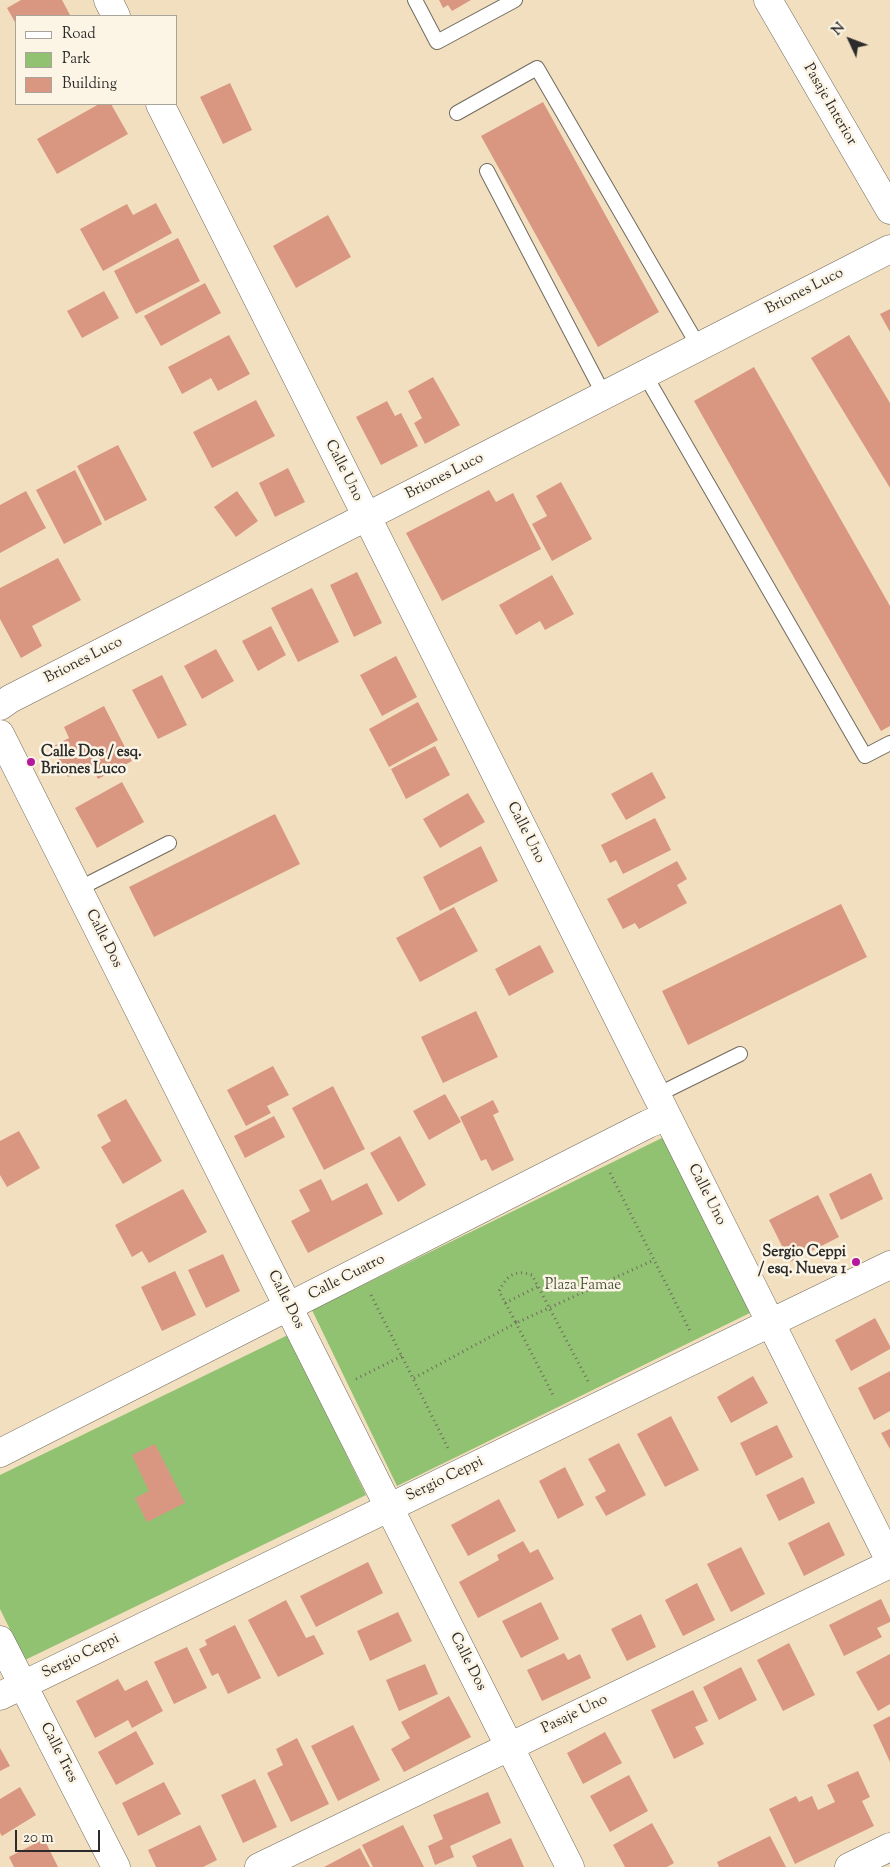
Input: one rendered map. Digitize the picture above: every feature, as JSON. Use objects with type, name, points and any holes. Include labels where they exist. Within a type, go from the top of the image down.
[{"type":"street","points":[[108,0],[116,15]]},
{"type":"street","name":"Pasaje Interior","points":[[768,0],[890,210]]},
{"type":"street","name":"Calle Uno","points":[[160,105],[890,1562]]},
{"type":"street","name":"Briones Luco","points":[[0,706],[10,699],[890,249]]},
{"type":"street","name":"Calle Dos","points":[[0,734],[570,1867]]},
{"type":"street","name":"Calle Cuatro","points":[[0,1453],[648,1124],[662,1106]]},
{"type":"street","name":"Sergio Ceppi","points":[[12,1690],[890,1265]]},
{"type":"street","name":"Pasaje Uno","points":[[259,1867],[890,1562]]},
{"type":"street","name":"Calle Tres","points":[[0,1640],[12,1690],[116,1867]]},
{"type":"street","points":[[849,1867],[888,1854]]},
{"type":"lane","points":[[415,0],[437,42],[515,0]]},
{"type":"lane","points":[[457,113],[537,68],[699,347]]},
{"type":"lane","points":[[487,171],[604,395]]},
{"type":"lane","points":[[645,375],[865,756],[890,743]]},
{"type":"lane","points":[[78,889],[169,843]]},
{"type":"lane","points":[[662,1106],[740,1054]]},
{"type":"path","points":[[609,1170],[691,1333]]},
{"type":"path","points":[[414,1378],[516,1323],[654,1260]]},
{"type":"path","points":[[556,1401],[499,1291],[506,1280],[514,1274],[523,1272],[532,1275],[589,1384]]},
{"type":"path","points":[[505,1303],[539,1286]]},
{"type":"path","points":[[368,1289],[451,1453]]},
{"type":"path","points":[[355,1379],[402,1356]]},
{"type":"green space","name":"Plaza Famae","points":[[672,1133],[758,1309],[397,1486],[312,1310]]},
{"type":"green space","points":[[288,1335],[366,1495],[25,1660],[0,1609],[0,1475]]},
{"type":"building","points":[[21,0],[62,0],[70,15],[15,15],[15,22],[7,8]]},
{"type":"building","points":[[439,0],[471,0],[452,11],[448,5],[443,8]]},
{"type":"building","points":[[230,83],[252,130],[223,144],[200,97]]},
{"type":"building","points":[[543,102],[659,312],[598,347],[481,136]]},
{"type":"building","points":[[97,105],[112,105],[128,134],[57,174],[37,139]]},
{"type":"building","points":[[156,203],[172,233],[103,271],[80,229],[127,204],[133,215]]},
{"type":"building","points":[[328,215],[351,257],[296,288],[273,246]]},
{"type":"building","points":[[178,238],[200,281],[136,314],[114,271]]},
{"type":"building","points":[[205,283],[221,313],[161,346],[144,316]]},
{"type":"building","points":[[104,291],[119,318],[82,338],[67,311]]},
{"type":"building","points":[[890,309],[890,332],[880,314]]},
{"type":"building","points":[[229,335],[250,374],[218,391],[211,378],[182,394],[168,367]]},
{"type":"building","points":[[849,335],[890,403],[890,488],[811,358]]},
{"type":"building","points":[[754,367],[890,606],[890,726],[881,731],[694,401]]},
{"type":"building","points":[[433,377],[460,425],[425,444],[414,423],[422,418],[408,391]]},
{"type":"building","points":[[256,400],[275,436],[212,468],[193,432]]},
{"type":"building","points":[[387,401],[395,416],[401,413],[418,446],[381,465],[356,417]]},
{"type":"building","points":[[118,445],[147,500],[105,521],[77,466]]},
{"type":"building","points":[[288,468],[305,502],[275,517],[259,483]]},
{"type":"building","points":[[75,470],[102,524],[64,544],[36,490]]},
{"type":"building","points":[[561,482],[592,539],[552,561],[532,524],[547,516],[536,496]]},
{"type":"building","points":[[489,490],[496,502],[513,493],[541,549],[442,601],[406,533]]},
{"type":"building","points":[[26,491],[46,528],[0,553],[0,505]]},
{"type":"building","points":[[237,491],[258,521],[236,537],[214,507]]},
{"type":"building","points":[[58,558],[81,600],[32,626],[42,646],[21,658],[0,619],[0,588]]},
{"type":"building","points":[[357,572],[382,623],[354,637],[330,585]]},
{"type":"building","points":[[552,575],[574,614],[545,630],[540,621],[516,635],[499,605]]},
{"type":"building","points":[[312,588],[339,642],[298,662],[271,608]]},
{"type":"building","points":[[271,626],[286,655],[258,671],[242,641]]},
{"type":"building","points":[[216,649],[234,681],[202,699],[184,666]]},
{"type":"building","points":[[396,656],[417,697],[382,716],[360,675]]},
{"type":"building","points":[[162,675],[187,725],[158,739],[132,690]]},
{"type":"building","points":[[418,702],[438,740],[389,767],[369,729]]},
{"type":"building","points":[[104,706],[132,761],[98,779],[91,765],[68,777],[52,747],[69,738],[64,727]]},
{"type":"building","points":[[435,746],[450,775],[406,799],[391,769]]},
{"type":"building","points":[[652,772],[666,798],[626,820],[611,794]]},
{"type":"building","points":[[122,782],[144,822],[97,848],[75,808]]},
{"type":"building","points":[[468,793],[485,822],[440,848],[423,819]]},
{"type":"building","points":[[275,814],[300,864],[154,937],[129,887]]},
{"type":"building","points":[[655,818],[671,850],[623,874],[616,860],[610,863],[601,845]]},
{"type":"building","points":[[481,846],[498,881],[440,911],[423,877]]},
{"type":"building","points":[[677,861],[687,879],[677,885],[687,903],[639,929],[635,923],[623,929],[607,899]]},
{"type":"building","points":[[841,904],[867,957],[688,1045],[662,991]]},
{"type":"building","points":[[454,907],[478,951],[420,982],[396,938]]},
{"type":"building","points":[[540,945],[554,972],[509,996],[495,969]]},
{"type":"building","points":[[476,1011],[498,1057],[443,1083],[421,1037]]},
{"type":"building","points":[[273,1066],[289,1095],[267,1106],[271,1113],[246,1126],[227,1090]]},
{"type":"building","points":[[333,1086],[365,1149],[324,1170],[292,1108]]},
{"type":"building","points":[[445,1094],[461,1122],[429,1140],[413,1111]]},
{"type":"building","points":[[126,1099],[162,1161],[123,1184],[101,1147],[111,1141],[97,1115]]},
{"type":"building","points":[[493,1100],[499,1112],[493,1115],[514,1160],[492,1171],[486,1159],[481,1161],[460,1117]]},
{"type":"building","points":[[274,1116],[285,1137],[245,1158],[234,1136]]},
{"type":"building","points":[[19,1131],[40,1168],[7,1187],[0,1175],[0,1141]]},
{"type":"building","points":[[400,1136],[426,1185],[398,1202],[370,1153]]},
{"type":"building","points":[[871,1173],[883,1199],[841,1220],[829,1194]]},
{"type":"building","points":[[321,1179],[332,1201],[367,1183],[383,1214],[308,1253],[291,1221],[310,1211],[299,1190]]},
{"type":"building","points":[[183,1189],[207,1232],[149,1263],[142,1251],[132,1257],[115,1225]]},
{"type":"building","points":[[818,1195],[839,1237],[790,1262],[769,1220]]},
{"type":"building","points":[[223,1254],[240,1291],[206,1308],[188,1270]]},
{"type":"building","points":[[175,1271],[196,1315],[162,1331],[141,1287]]},
{"type":"building","points":[[875,1318],[890,1349],[851,1371],[835,1340]]},
{"type":"building","points":[[890,1371],[890,1411],[874,1420],[858,1388]]},
{"type":"building","points":[[753,1376],[768,1403],[731,1423],[717,1397]]},
{"type":"building","points":[[671,1416],[699,1470],[665,1487],[637,1434]]},
{"type":"building","points":[[777,1425],[793,1457],[756,1476],[740,1443]]},
{"type":"building","points":[[890,1429],[890,1449],[881,1433]]},
{"type":"building","points":[[619,1443],[646,1495],[606,1516],[595,1497],[606,1491],[588,1459]]},
{"type":"building","points":[[155,1444],[185,1503],[147,1522],[135,1498],[149,1491],[132,1455]]},
{"type":"building","points":[[565,1467],[584,1505],[558,1519],[539,1481]]},
{"type":"building","points":[[803,1477],[815,1503],[779,1521],[766,1495]]},
{"type":"building","points":[[499,1499],[516,1531],[468,1556],[451,1525]]},
{"type":"building","points":[[829,1522],[845,1555],[804,1576],[788,1543]]},
{"type":"building","points":[[523,1541],[530,1553],[538,1549],[554,1579],[478,1618],[459,1582],[499,1560],[497,1555]]},
{"type":"building","points":[[741,1547],[765,1594],[731,1612],[707,1564]]},
{"type":"building","points":[[368,1562],[383,1593],[316,1627],[300,1596]]},
{"type":"building","points":[[697,1583],[715,1620],[683,1636],[665,1600]]},
{"type":"building","points":[[881,1599],[890,1618],[890,1622],[877,1628],[882,1637],[844,1656],[829,1625]]},
{"type":"building","points":[[286,1600],[306,1638],[314,1635],[324,1654],[278,1677],[248,1620]]},
{"type":"building","points":[[541,1602],[559,1639],[521,1658],[502,1621]]},
{"type":"building","points":[[398,1612],[412,1641],[370,1661],[357,1631]]},
{"type":"building","points":[[641,1614],[656,1647],[627,1661],[611,1629]]},
{"type":"building","points":[[235,1625],[261,1678],[228,1694],[218,1673],[212,1676],[199,1649],[207,1645],[205,1640]]},
{"type":"building","points":[[789,1643],[815,1695],[783,1711],[757,1660]]},
{"type":"building","points":[[187,1647],[207,1688],[174,1704],[154,1662]]},
{"type":"building","points":[[564,1653],[568,1660],[580,1654],[591,1678],[542,1701],[527,1670]]},
{"type":"building","points":[[890,1654],[890,1704],[878,1711],[856,1672]]},
{"type":"building","points":[[425,1664],[438,1694],[399,1711],[386,1680]]},
{"type":"building","points":[[741,1667],[757,1700],[719,1720],[703,1687]]},
{"type":"building","points":[[118,1679],[125,1691],[147,1680],[163,1711],[132,1728],[128,1720],[95,1738],[76,1701]]},
{"type":"building","points":[[693,1690],[708,1721],[695,1727],[704,1744],[674,1759],[651,1710]]},
{"type":"building","points":[[449,1696],[471,1737],[404,1772],[391,1749],[410,1738],[401,1722]]},
{"type":"building","points":[[890,1716],[890,1762],[873,1725]]},
{"type":"building","points":[[353,1725],[380,1780],[338,1801],[311,1746]]},
{"type":"building","points":[[136,1731],[154,1764],[116,1785],[98,1752]]},
{"type":"building","points":[[605,1732],[622,1763],[583,1784],[567,1753]]},
{"type":"building","points":[[297,1738],[329,1804],[291,1822],[267,1773],[283,1765],[276,1749]]},
{"type":"building","points":[[0,1748],[10,1766],[0,1771]]},
{"type":"building","points":[[858,1771],[870,1797],[862,1801],[874,1826],[795,1864],[769,1809],[796,1796],[799,1802],[812,1796],[818,1810],[835,1802],[827,1785]]},
{"type":"building","points":[[629,1775],[648,1811],[610,1832],[590,1796]]},
{"type":"building","points":[[255,1779],[277,1827],[243,1843],[221,1795]]},
{"type":"building","points":[[164,1782],[181,1814],[138,1836],[122,1803]]},
{"type":"building","points":[[20,1787],[36,1815],[2,1836],[0,1833],[0,1799]]},
{"type":"building","points":[[488,1792],[501,1823],[450,1846],[454,1857],[435,1865],[428,1846],[443,1839],[433,1815]]},
{"type":"building","points":[[652,1823],[674,1863],[667,1867],[625,1867],[613,1845]]},
{"type":"building","points":[[200,1825],[217,1860],[203,1867],[156,1867],[148,1850]]},
{"type":"building","points":[[403,1825],[424,1867],[373,1867],[362,1845]]},
{"type":"building","points":[[770,1836],[786,1867],[719,1867],[717,1862]]},
{"type":"building","points":[[511,1838],[524,1867],[477,1867],[472,1856]]},
{"type":"building","points":[[44,1839],[58,1867],[14,1867],[9,1857]]},
{"type":"building","points":[[360,1848],[370,1867],[324,1867]]},
{"type":"place","name":"Calle Dos / esq. Briones Luco","points":[[31,762]]},
{"type":"place","name":"Sergio Ceppi / esq. Nueva 1","points":[[856,1262]]}]
